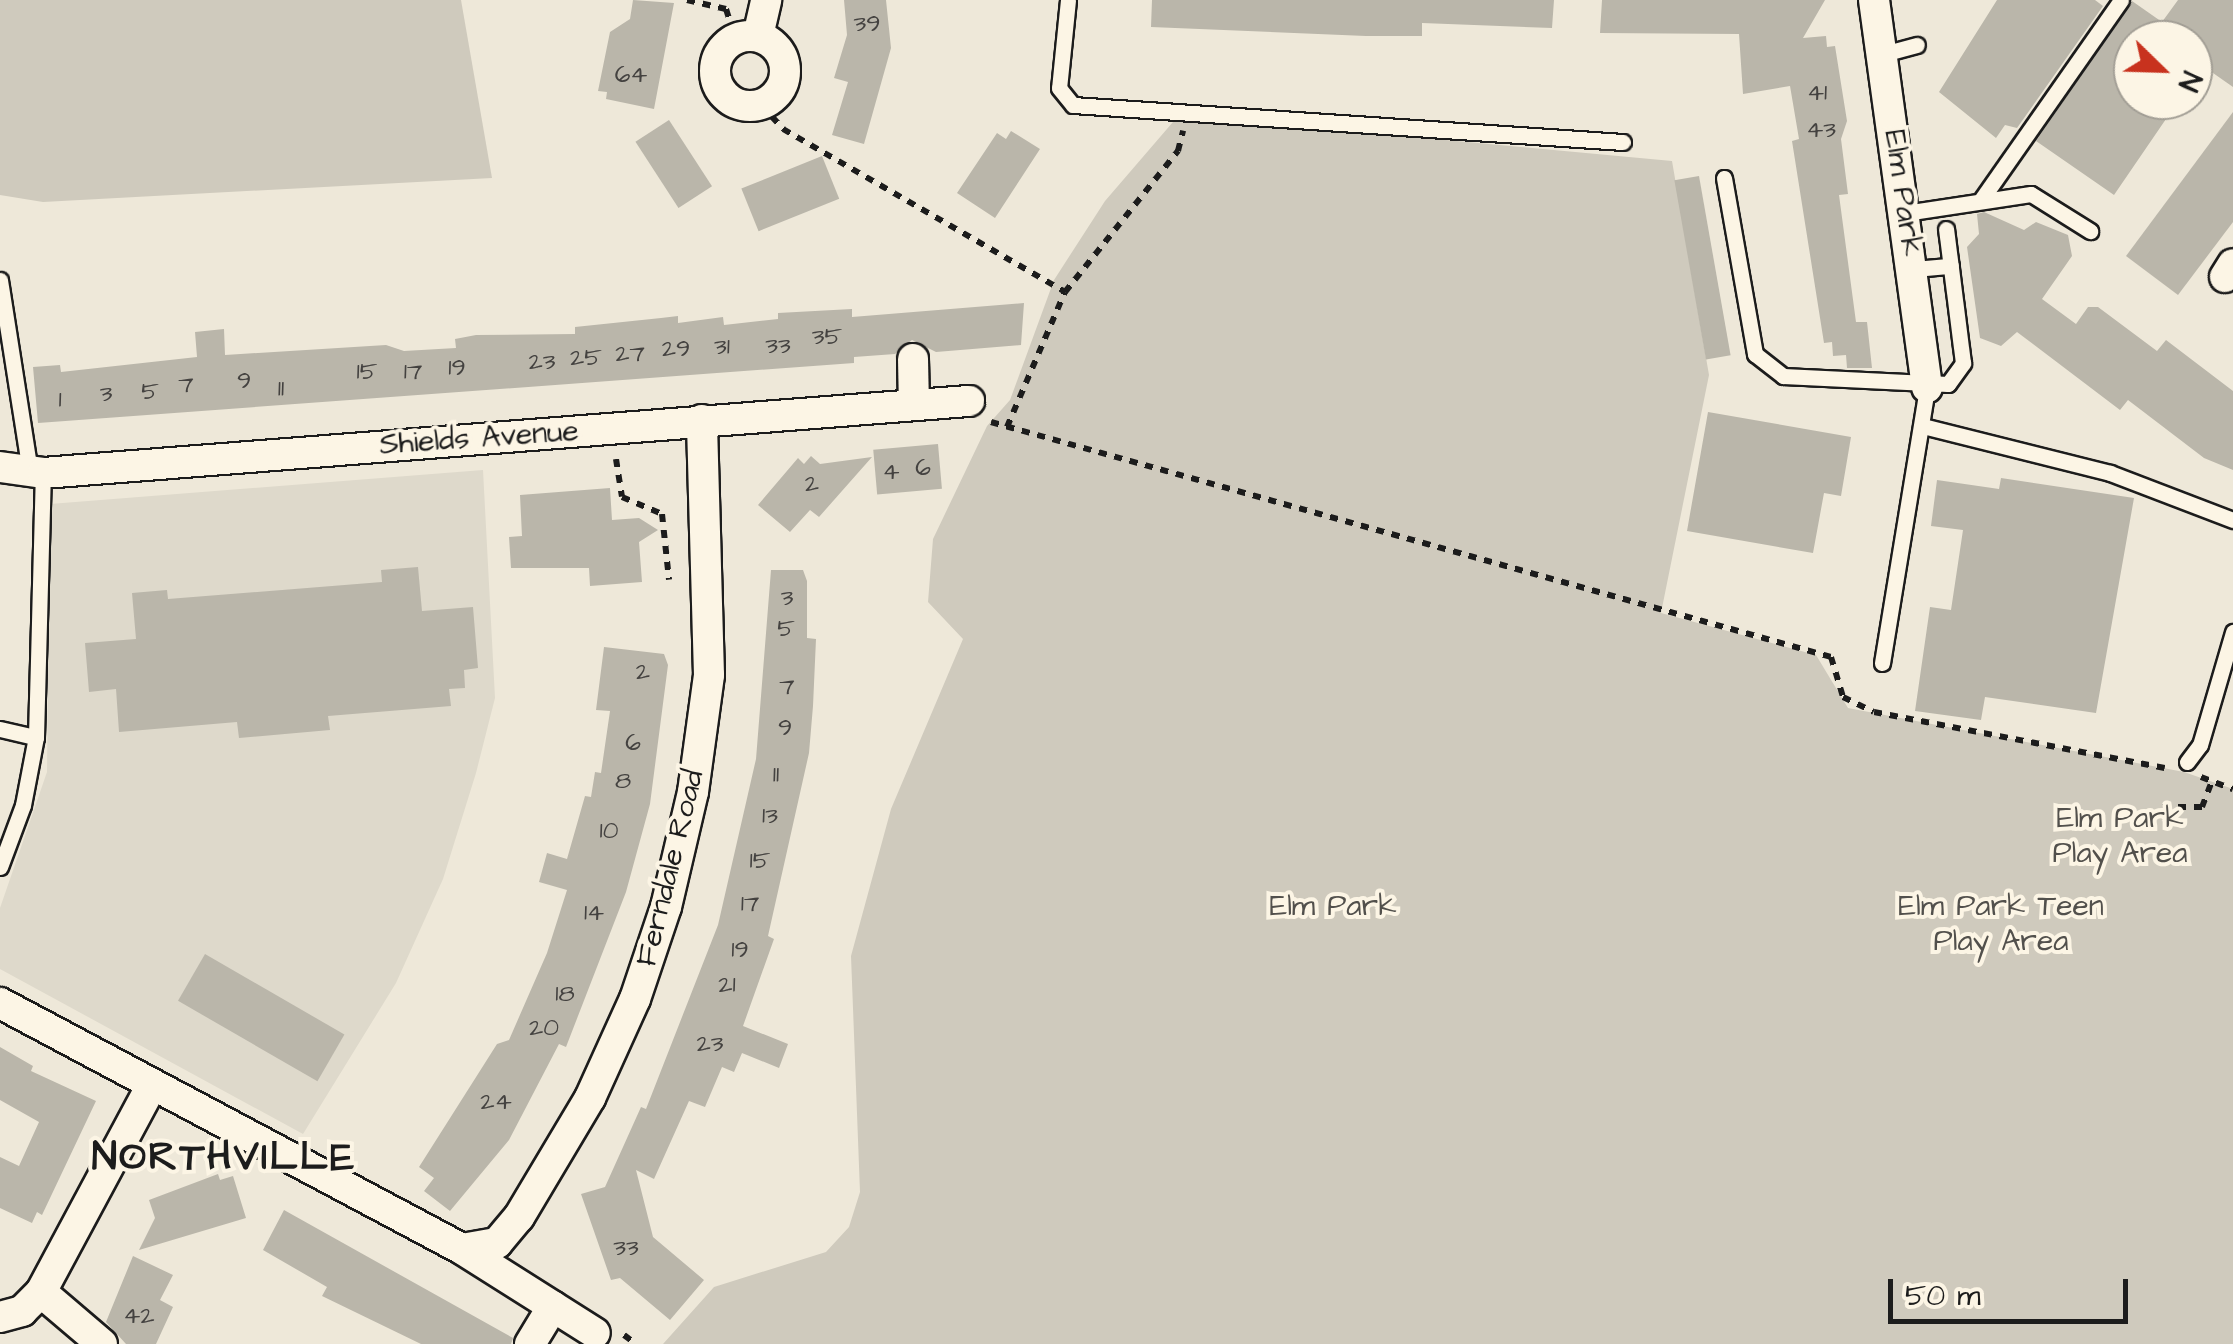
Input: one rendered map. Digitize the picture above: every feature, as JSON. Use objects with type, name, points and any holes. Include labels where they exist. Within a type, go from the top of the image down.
[{"type":"street","points":[[747,37],[777,48],[786,69],[780,91],[761,105],[734,103],[717,84],[718,57],[747,37],[766,0]]},
{"type":"street","name":"Elm Park","points":[[1874,0],[1914,269],[1927,387]]},
{"type":"street","points":[[912,359],[914,405]]},
{"type":"street","name":"Shields Avenue","points":[[24,470],[963,401]]},
{"type":"street","name":"Ferndale Road","points":[[462,1248],[497,1243],[519,1217],[590,1098],[635,999],[666,907],[693,792],[709,675],[702,420]]},
{"type":"street","points":[[0,1003],[150,1087],[462,1248],[594,1333]]},
{"type":"street","points":[[0,1317],[22,1312],[42,1292],[150,1087]]},
{"type":"street","points":[[42,1292],[102,1344]]},
{"type":"street","points":[[530,1344],[554,1306]]},
{"type":"lane","points":[[1068,0],[1060,88],[1073,105],[1184,109],[1624,142]]},
{"type":"lane","points":[[1981,200],[2120,0]]},
{"type":"lane","points":[[1883,54],[1917,45]]},
{"type":"lane","points":[[1724,178],[1756,354],[1770,370],[1828,382],[1927,387],[1948,384],[1963,363],[1946,229]]},
{"type":"lane","points":[[1906,213],[2031,194],[2090,231]]},
{"type":"lane","points":[[1914,269],[1951,266]]},
{"type":"lane","points":[[0,280],[24,470],[36,737],[23,805],[0,866]]},
{"type":"lane","points":[[1882,664],[1927,387]]},
{"type":"lane","points":[[1923,426],[2110,473],[2233,520]]},
{"type":"lane","points":[[2186,762],[2200,745],[2233,632]]},
{"type":"lane","points":[[0,729],[36,737]]},
{"type":"path","points":[[687,0],[726,9],[747,37]]},
{"type":"path","points":[[761,105],[783,128],[1065,292]]},
{"type":"path","points":[[1008,427],[1065,292],[1178,152],[1184,109]]},
{"type":"path","points":[[963,401],[1008,427],[1831,656],[1834,682],[1852,704],[2212,781],[2233,789]]},
{"type":"path","points":[[614,428],[617,487],[622,497],[662,514],[669,580]]},
{"type":"path","points":[[1913,720],[1916,711]]},
{"type":"path","points":[[2162,807],[2202,808],[2212,781]]},
{"type":"shaded area","points":[[483,470],[495,698],[476,773],[443,879],[396,983],[303,1134],[0,969],[0,908],[47,772],[50,504]]},
{"type":"green space","points":[[0,0],[461,0],[492,178],[43,202],[0,195]]},
{"type":"green space","name":"Elm Park","points":[[1179,115],[1672,161],[1709,375],[1661,613],[1816,655],[1848,708],[2184,772],[2233,789],[2233,1344],[663,1344],[714,1287],[826,1252],[849,1227],[860,1192],[851,956],[891,809],[963,639],[928,602],[933,539],[987,426],[1010,400],[1054,280],[1105,201]]},
{"type":"building","points":[[633,0],[674,3],[654,109],[606,99],[607,92],[598,91],[610,32],[630,19]]},
{"type":"building","points":[[844,0],[886,0],[891,48],[864,144],[832,135],[848,82],[834,78],[847,35]]},
{"type":"building","points":[[1152,0],[1554,0],[1552,28],[1422,23],[1422,36],[1366,36],[1151,27]]},
{"type":"building","points":[[1602,0],[1825,0],[1803,38],[1826,36],[1827,47],[1835,46],[1847,121],[1841,139],[1848,194],[1839,195],[1856,322],[1867,322],[1872,368],[1847,368],[1846,355],[1833,356],[1832,342],[1824,343],[1792,141],[1799,139],[1790,86],[1743,94],[1739,34],[1600,33]]},
{"type":"building","points":[[1997,0],[2095,0],[2103,6],[2017,128],[2005,125],[1996,138],[1939,92]]},
{"type":"building","points":[[2178,0],[2233,0],[2233,87],[2213,73],[2213,20],[2163,20]]},
{"type":"building","points":[[2132,1],[2159,20],[2119,20]]},
{"type":"building","points":[[2113,29],[2113,120],[2165,120],[2114,195],[2036,141]]},
{"type":"building","points":[[2233,112],[2233,222],[2178,295],[2126,256]]},
{"type":"building","points":[[669,120],[712,186],[678,208],[635,142]]},
{"type":"building","points":[[1011,131],[1040,149],[995,218],[957,193],[997,133],[1006,139]]},
{"type":"building","points":[[822,156],[839,199],[759,231],[741,189]]},
{"type":"building","points":[[1699,176],[1731,355],[1706,360],[1674,180]]},
{"type":"building","points":[[1984,212],[2024,230],[2036,222],[2068,235],[2072,256],[2042,299],[2076,324],[2088,307],[2098,307],[2157,351],[2166,340],[2233,391],[2233,470],[2204,458],[2128,400],[2120,410],[2017,332],[2001,346],[1980,338],[1967,247],[1979,234],[1977,214]]},
{"type":"building","points":[[1024,303],[1021,345],[936,352],[912,340],[895,354],[854,357],[854,363],[38,423],[33,367],[60,365],[61,372],[197,357],[195,332],[224,329],[225,355],[386,345],[404,351],[456,348],[455,339],[476,335],[575,334],[575,327],[678,316],[678,323],[723,317],[724,325],[778,319],[778,313],[852,309],[852,317]]},
{"type":"building","points":[[1708,412],[1851,437],[1841,496],[1824,493],[1813,553],[1687,531]]},
{"type":"building","points":[[938,444],[942,489],[877,494],[873,450]]},
{"type":"building","points":[[811,456],[820,464],[872,457],[819,517],[810,510],[790,532],[758,505],[798,458],[804,464]]},
{"type":"building","points":[[2001,478],[2134,498],[2096,713],[1985,697],[1981,720],[1915,711],[1930,607],[1951,610],[1963,530],[1931,526],[1937,480],[1999,489]]},
{"type":"building","points":[[610,488],[612,520],[639,518],[658,530],[639,542],[642,582],[590,586],[589,568],[511,568],[509,537],[522,536],[520,495]]},
{"type":"building","points":[[418,567],[422,611],[473,607],[478,668],[464,670],[465,688],[449,689],[451,706],[328,716],[330,730],[239,738],[237,722],[119,732],[116,689],[89,692],[85,643],[136,639],[132,593],[167,590],[168,599],[382,582],[381,570]]},
{"type":"building","points":[[771,570],[803,570],[807,581],[807,638],[816,639],[813,706],[809,753],[768,936],[774,939],[743,1026],[788,1044],[779,1068],[742,1053],[734,1072],[722,1067],[705,1107],[689,1101],[654,1179],[636,1170],[653,1237],[704,1280],[670,1320],[620,1278],[611,1280],[581,1194],[605,1187],[641,1107],[646,1109],[718,925],[756,759]]},
{"type":"building","points":[[604,647],[664,654],[668,665],[650,804],[626,892],[566,1047],[559,1044],[509,1140],[450,1211],[424,1191],[434,1178],[419,1167],[497,1044],[509,1040],[547,953],[567,890],[539,882],[547,853],[567,859],[585,796],[591,797],[595,772],[601,773],[610,711],[596,710]]},
{"type":"building","points":[[205,954],[344,1034],[317,1081],[178,1001]]},
{"type":"building","points":[[0,1047],[33,1066],[31,1071],[96,1101],[42,1215],[37,1212],[32,1223],[0,1208],[0,1157],[19,1166],[39,1122],[0,1100]]},
{"type":"building","points":[[218,1174],[220,1180],[233,1176],[246,1218],[139,1250],[155,1218],[149,1200]]},
{"type":"building","points":[[284,1210],[513,1338],[511,1344],[421,1344],[322,1296],[327,1287],[263,1250]]},
{"type":"building","points":[[133,1256],[173,1275],[160,1300],[173,1307],[156,1344],[126,1344],[106,1322]]},
{"type":"district","name":"NORTHVILLE","points":[[224,1158]]},
{"type":"park label","name":"Elm Park Play Area","points":[[2120,835]]},
{"type":"park label","name":"Elm Park Teen Play Area","points":[[2001,923]]}]
